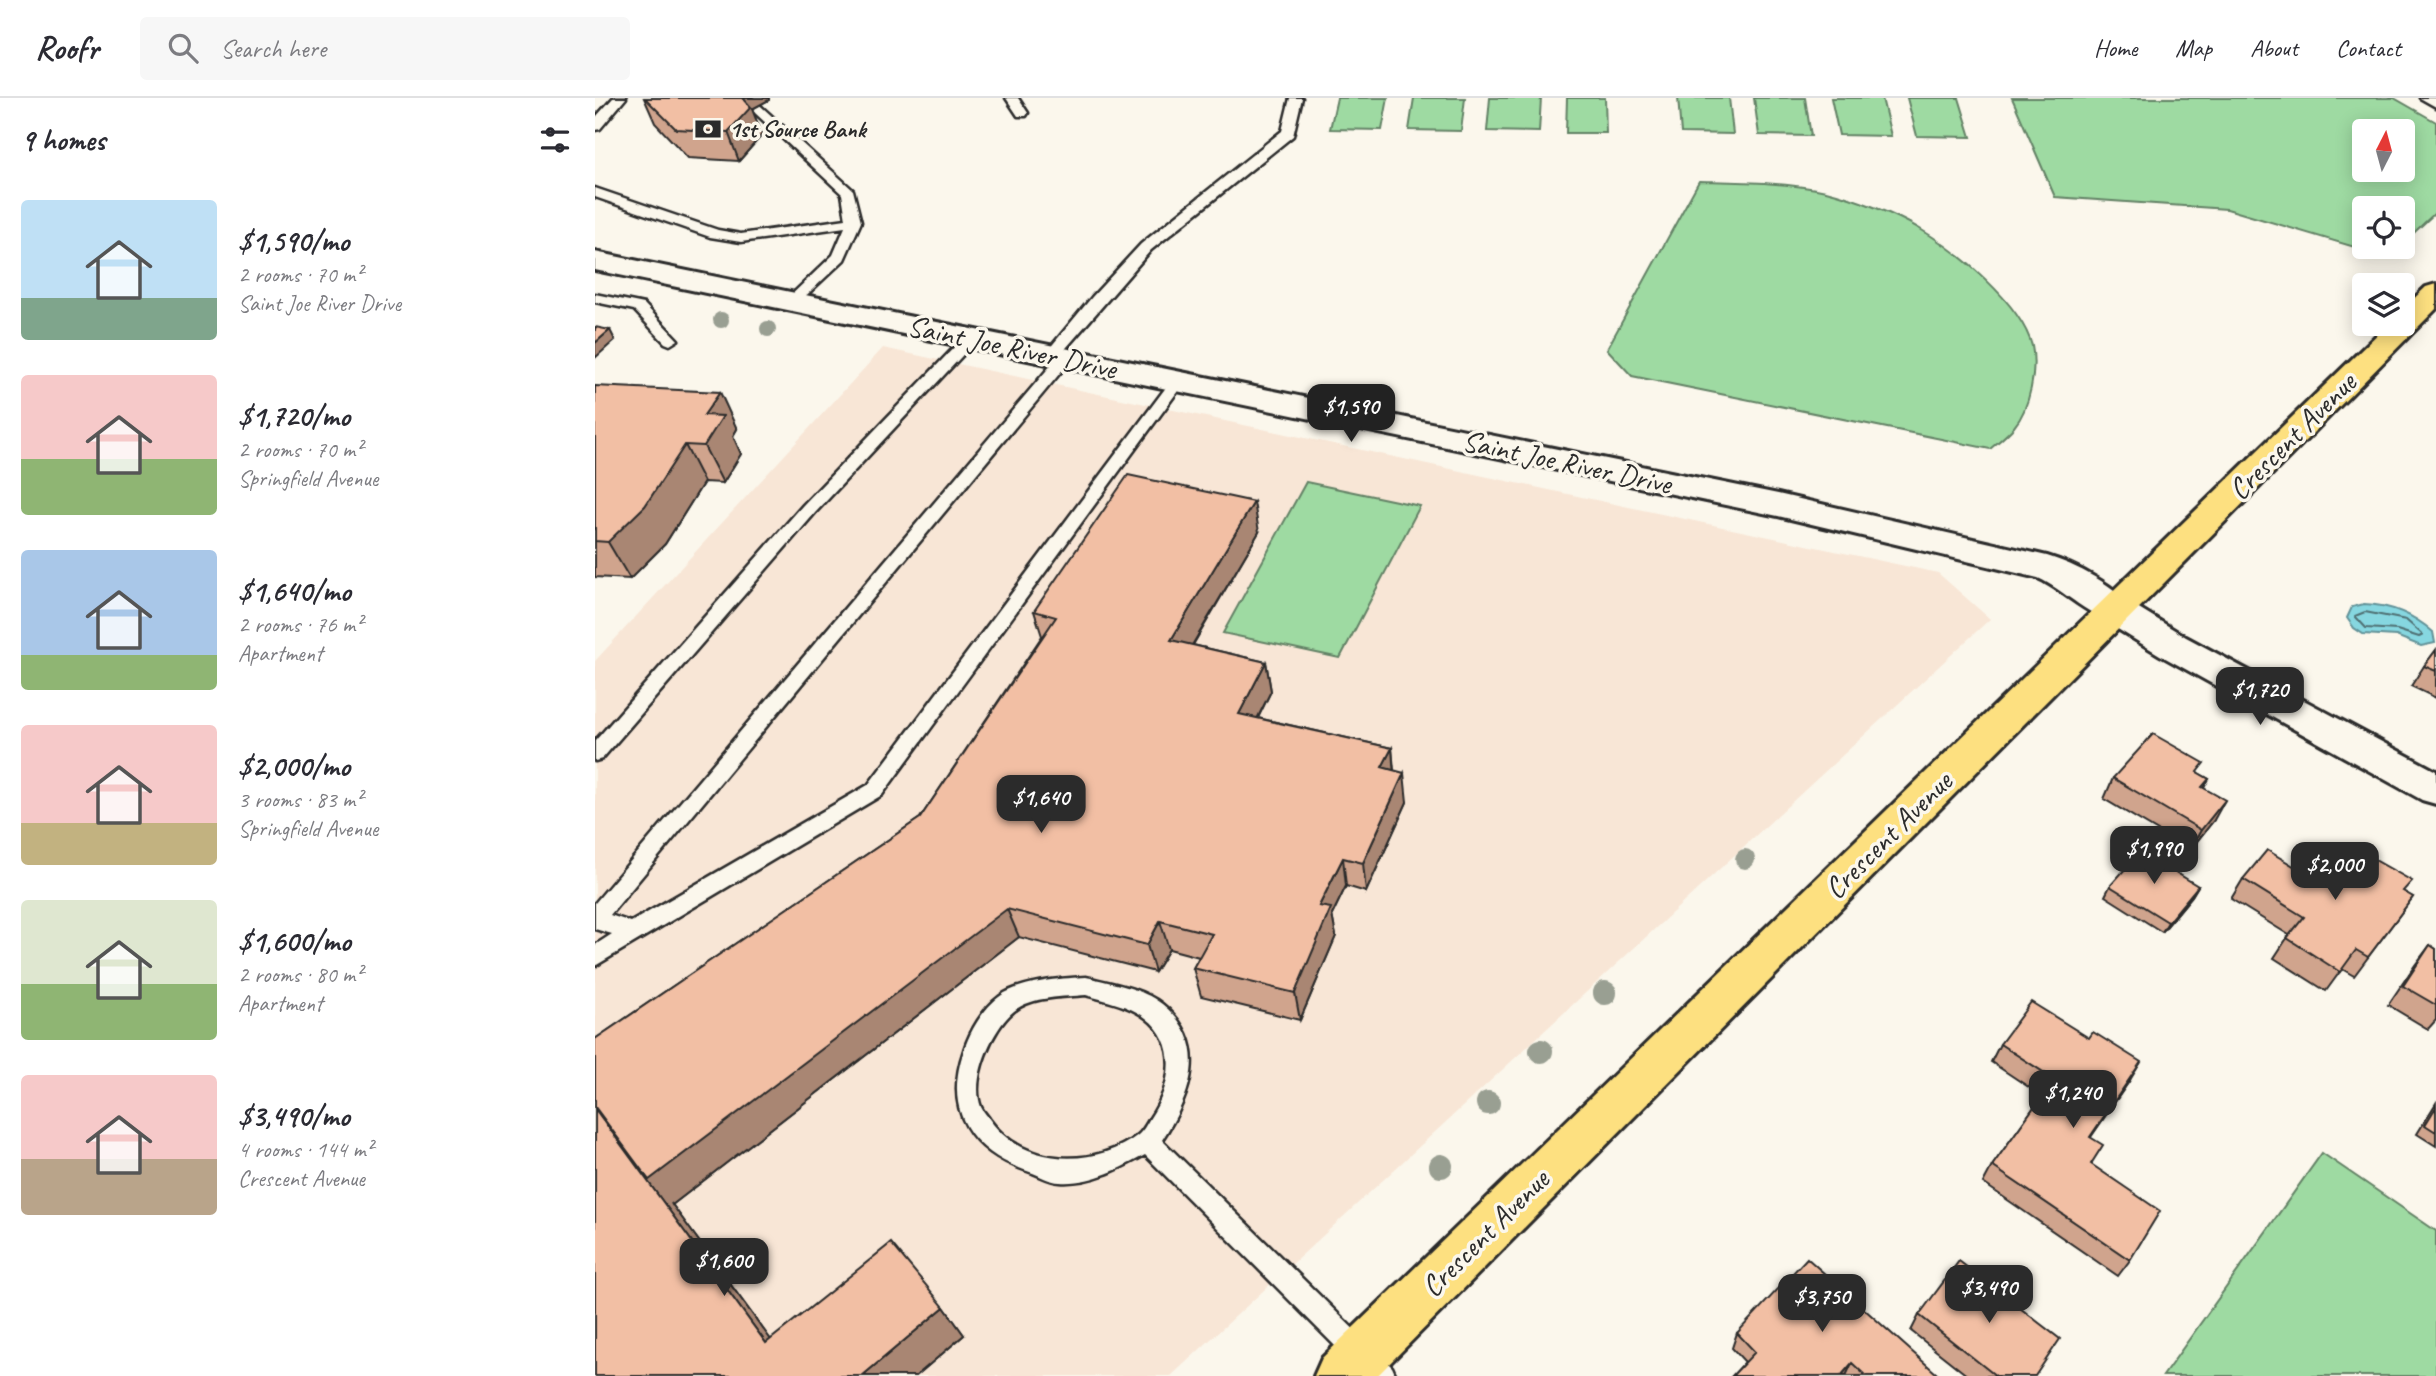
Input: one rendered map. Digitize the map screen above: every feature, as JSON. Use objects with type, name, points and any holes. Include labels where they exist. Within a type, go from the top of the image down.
[{"type":"main road","name":"Saint Joe River Drive","points":[[595,261],[1778,505],[2047,568],[2068,577],[2173,646],[2436,789]]},
{"type":"main road","name":"Crescent Avenue","points":[[1362,1369],[2436,293]]},
{"type":"lane","points":[[595,126],[620,98]]},
{"type":"lane","points":[[745,98],[848,193],[854,222],[839,257],[791,302]]},
{"type":"lane","points":[[1012,98],[1022,113]]},
{"type":"lane","points":[[633,931],[595,919],[1059,357],[1097,300],[1146,247],[1288,133],[1296,98]]},
{"type":"lane","points":[[595,192],[715,234],[741,238],[854,222]]},
{"type":"lane","points":[[595,298],[639,307],[670,340]]},
{"type":"lane","points":[[595,754],[809,509],[970,339]]},
{"type":"lane","points":[[595,957],[633,931],[875,790],[934,707],[1178,382]]},
{"type":"lane","points":[[1086,986],[1121,995],[1154,1012],[1175,1036],[1182,1070],[1171,1106],[1149,1142],[1104,1165],[1059,1171],[1020,1158],[989,1138],[969,1109],[968,1072],[980,1036],[1007,1003],[1047,989],[1086,986]]},
{"type":"lane","points":[[1149,1142],[1362,1369]]},
{"type":"shaded area","points":[[883,348],[1938,573],[1990,619],[1171,1376],[595,1376],[595,661]]},
{"type":"green space","points":[[1337,98],[1388,98],[1382,130],[1330,129]]},
{"type":"green space","points":[[1414,98],[1465,98],[1461,131],[1409,130]]},
{"type":"green space","points":[[1490,98],[1541,98],[1539,132],[1487,131]]},
{"type":"green space","points":[[1567,98],[1605,98],[1606,133],[1566,133]]},
{"type":"green space","points":[[1678,98],[1729,98],[1733,134],[1681,133]]},
{"type":"green space","points":[[1754,98],[1805,98],[1811,136],[1759,135]]},
{"type":"green space","points":[[1831,98],[1882,98],[1891,136],[1839,135]]},
{"type":"green space","points":[[1907,98],[1959,98],[1971,137],[1917,136]]},
{"type":"green space","points":[[2012,98],[2394,98],[2436,122],[2436,212],[2415,232],[2415,196],[2352,196],[2352,246],[2227,209],[2055,197]]},
{"type":"green space","points":[[1699,181],[1779,184],[1837,194],[1874,207],[1920,229],[1969,264],[2015,313],[2032,346],[2034,366],[2031,388],[2024,410],[2014,427],[1990,449],[1632,376],[1607,349]]},
{"type":"green space","points":[[1306,482],[1420,506],[1340,658],[1223,633]]},
{"type":"green space","points":[[2322,1153],[2436,1231],[2436,1376],[2163,1376]]},
{"type":"water","points":[[2364,604],[2383,606],[2409,615],[2433,632],[2435,643],[2421,646],[2396,636],[2363,634],[2354,628],[2347,618],[2352,607]]},
{"type":"building","points":[[645,98],[743,98],[751,107],[728,132],[676,129]]},
{"type":"building","points":[[595,327],[610,330],[595,343]]},
{"type":"building","points":[[595,386],[720,392],[704,415],[723,416],[704,446],[685,445],[645,506],[608,542],[595,541]]},
{"type":"building","points":[[1128,475],[1254,502],[1171,640],[1266,662],[1239,714],[1392,748],[1382,767],[1404,773],[1363,863],[1343,858],[1319,906],[1331,908],[1295,993],[1193,968],[1212,934],[1160,921],[1147,945],[1007,909],[649,1180],[595,1107],[595,1039],[920,818],[1056,617],[1034,611]]},
{"type":"building","points":[[2436,650],[2436,671],[2424,666]]},
{"type":"building","points":[[2153,734],[2204,763],[2197,772],[2209,779],[2202,787],[2225,800],[2201,830],[2113,778]]},
{"type":"building","points":[[2320,848],[2355,869],[2366,855],[2412,881],[2403,891],[2413,897],[2368,957],[2356,950],[2340,972],[2287,938],[2304,917],[2243,879],[2267,850],[2302,871]]},
{"type":"building","points":[[2141,851],[2198,886],[2168,922],[2110,886]]},
{"type":"building","points":[[2430,945],[2436,949],[2436,1005],[2403,986]]},
{"type":"building","points":[[2031,1002],[2089,1038],[2093,1032],[2141,1062],[2090,1137],[2103,1145],[2091,1164],[2160,1211],[2130,1260],[1992,1166],[2054,1079],[2000,1044]]},
{"type":"building","points":[[2436,1107],[2436,1132],[2425,1125]]},
{"type":"building","points":[[595,1109],[766,1343],[891,1243],[944,1307],[862,1376],[595,1376]]},
{"type":"building","points":[[1807,1258],[1937,1374],[1936,1376],[1866,1376],[1852,1363],[1841,1376],[1732,1376],[1755,1352],[1737,1333]]},
{"type":"building","points":[[1959,1261],[2060,1339],[2035,1376],[1996,1376],[1919,1315]]},
{"type":"place","name":"1st Source Bank","points":[[708,129]]}]
